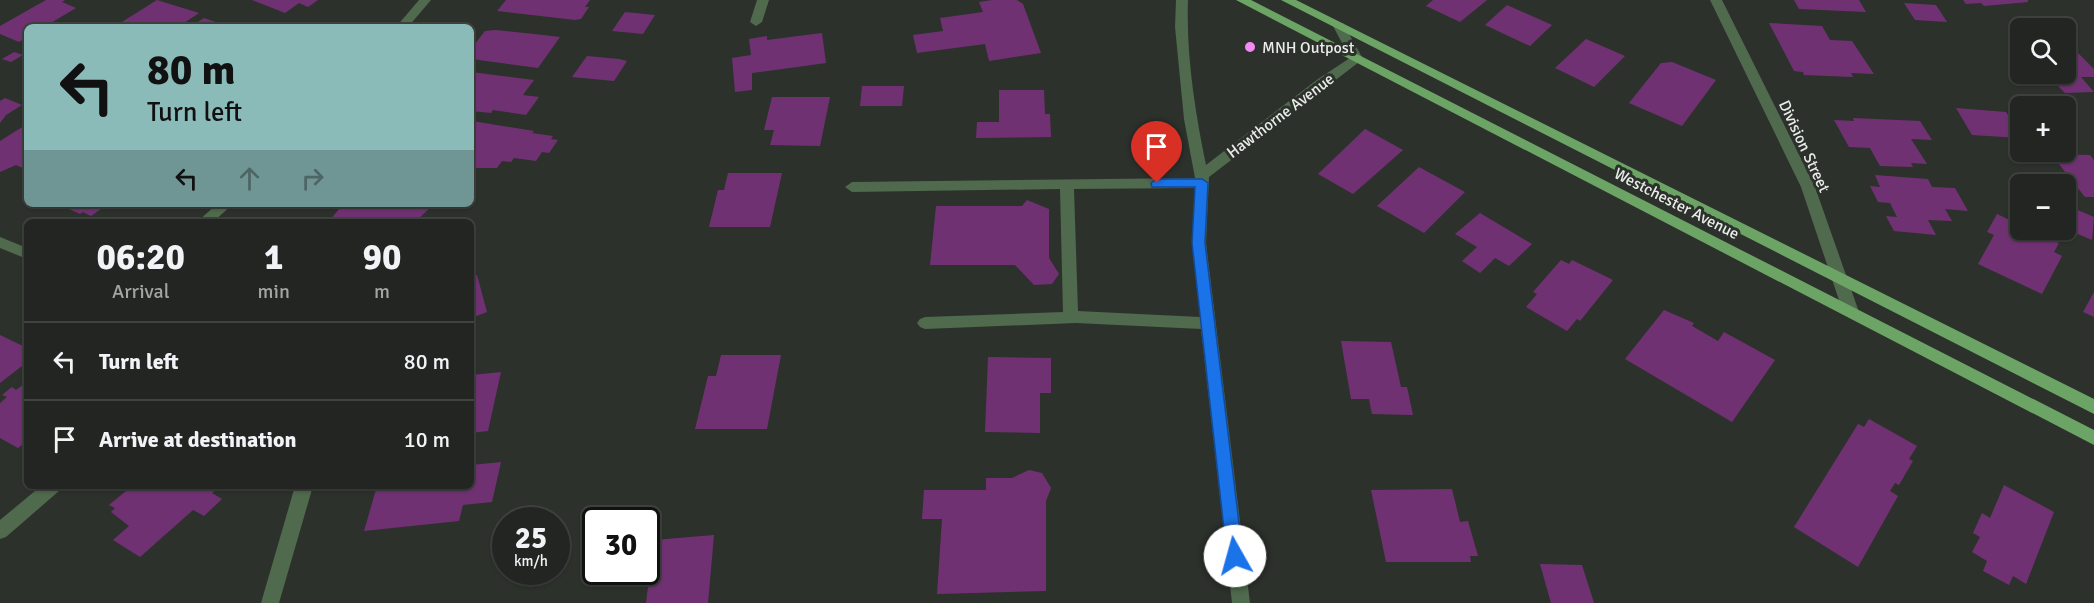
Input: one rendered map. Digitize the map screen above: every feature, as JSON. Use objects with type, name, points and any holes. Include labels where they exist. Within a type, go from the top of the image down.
[{"type":"main road","name":"Westchester Avenue","points":[[1242,0],[2094,438]]},
{"type":"main road","name":"Westchester Avenue","points":[[1287,0],[2094,407]]},
{"type":"street","points":[[405,24],[425,0]]},
{"type":"street","points":[[756,22],[763,0]]},
{"type":"street","points":[[1182,0],[1181,27],[1190,118],[1202,179],[1199,243],[1241,603]]},
{"type":"street","name":"Division Street","points":[[1716,0],[1808,187],[1851,312]]},
{"type":"street","points":[[1339,26],[1357,59]]},
{"type":"street","name":"Hawthorne Avenue","points":[[1202,179],[1322,82],[1357,59]]},
{"type":"street","points":[[852,188],[1202,179]]},
{"type":"street","points":[[1067,184],[1071,317]]},
{"type":"street","points":[[208,219],[222,207]]},
{"type":"street","points":[[0,242],[24,253]]},
{"type":"street","points":[[925,324],[1071,317],[1208,323]]},
{"type":"street","points":[[0,531],[49,489]]},
{"type":"street","points":[[270,603],[303,489]]},
{"type":"building","points":[[46,0],[65,0],[62,2],[76,8],[49,24],[24,24],[24,39],[19,42],[0,34],[0,26]]},
{"type":"building","points":[[157,0],[199,13],[182,24],[119,24]]},
{"type":"building","points":[[252,0],[318,0],[308,7],[299,3],[285,13]]},
{"type":"building","points":[[506,0],[590,0],[585,7],[589,7],[581,19],[575,20],[497,11]]},
{"type":"building","points":[[1017,0],[1023,4],[1041,53],[989,61],[985,44],[917,53],[913,35],[943,31],[940,18],[983,12],[979,2]]},
{"type":"building","points":[[1433,0],[1487,0],[1460,22],[1426,6]]},
{"type":"building","points":[[1794,0],[1859,0],[1866,12],[1799,9]]},
{"type":"building","points":[[1963,0],[2028,0],[2028,2],[1984,6],[1981,3],[1966,4]]},
{"type":"building","points":[[1904,3],[1936,5],[1947,22],[1915,20]]},
{"type":"building","points":[[1507,5],[1552,25],[1530,46],[1485,25]]},
{"type":"building","points":[[625,12],[655,15],[643,34],[612,31]]},
{"type":"building","points":[[204,18],[221,24],[195,24]]},
{"type":"building","points":[[1769,23],[1822,26],[1830,40],[1852,41],[1874,74],[1851,73],[1853,77],[1804,75],[1803,72],[1794,71]]},
{"type":"building","points":[[485,31],[560,37],[538,68],[474,59],[474,45]]},
{"type":"building","points":[[822,33],[826,63],[752,73],[752,90],[735,92],[732,58],[751,55],[749,39],[767,36],[767,40]]},
{"type":"building","points":[[1586,39],[1625,56],[1594,87],[1555,68]]},
{"type":"building","points":[[2076,51],[2094,69],[2094,77],[2081,77],[2094,92],[2065,93],[2056,84],[2076,84]]},
{"type":"building","points":[[14,52],[23,55],[11,62],[2,59]]},
{"type":"building","points":[[587,56],[627,61],[614,81],[572,77]]},
{"type":"building","points":[[1672,62],[1716,80],[1682,126],[1629,103],[1661,63]]},
{"type":"building","points":[[474,72],[534,80],[523,95],[539,97],[526,115],[493,110],[491,113],[474,111]]},
{"type":"building","points":[[862,86],[904,86],[902,106],[860,106]]},
{"type":"building","points":[[999,90],[1044,90],[1045,114],[1050,114],[1051,137],[976,138],[977,122],[999,122]]},
{"type":"building","points":[[772,97],[830,97],[820,146],[770,145],[774,130],[764,130]]},
{"type":"building","points":[[5,98],[22,105],[6,115],[0,123],[0,101]]},
{"type":"building","points":[[1956,108],[2006,112],[2010,118],[2010,137],[1972,135]]},
{"type":"building","points":[[1853,118],[1920,121],[1932,140],[1911,139],[1927,164],[1911,163],[1913,167],[1880,166],[1870,148],[1849,147],[1834,120],[1854,121]]},
{"type":"building","points":[[474,121],[534,131],[532,133],[553,136],[551,139],[558,140],[549,153],[542,152],[536,161],[514,158],[511,162],[502,161],[497,168],[474,168]]},
{"type":"building","points":[[24,126],[24,169],[16,165],[0,172],[0,141]]},
{"type":"building","points":[[1365,129],[1403,150],[1353,194],[1318,174]]},
{"type":"building","points":[[2076,155],[2090,155],[2094,160],[2094,197],[2085,197],[2076,186],[2076,174],[2067,174],[2057,162],[2076,162]]},
{"type":"building","points":[[1419,167],[1465,192],[1424,233],[1377,206]]},
{"type":"building","points":[[728,173],[782,173],[770,227],[709,227],[718,190],[724,190]]},
{"type":"building","points":[[1875,175],[1928,179],[1932,187],[1955,188],[1968,211],[1945,209],[1952,221],[1928,220],[1936,235],[1894,231],[1886,216],[1897,217],[1890,203],[1878,202],[1870,186],[1880,187]]},
{"type":"building","points":[[1027,200],[1049,209],[1049,258],[1059,274],[1052,284],[1034,285],[1015,265],[930,265],[936,206],[1022,206]]},
{"type":"building","points":[[65,207],[104,207],[91,216],[83,212],[80,214]]},
{"type":"building","points":[[341,207],[431,207],[418,219],[331,219]]},
{"type":"building","points":[[2076,209],[2094,217],[2092,240],[2076,233]]},
{"type":"building","points":[[1480,213],[1532,244],[1509,266],[1495,258],[1480,273],[1462,261],[1477,247],[1455,234]]},
{"type":"building","points":[[1997,214],[2010,220],[2010,240],[2053,240],[2059,243],[2054,252],[2062,256],[2042,294],[1978,264],[1994,235],[1987,232]]},
{"type":"building","points":[[1561,260],[1569,264],[1572,260],[1613,280],[1580,321],[1577,319],[1567,331],[1526,307],[1537,294],[1533,292]]},
{"type":"building","points":[[477,275],[487,312],[474,317],[474,276]]},
{"type":"building","points":[[2094,292],[2094,317],[2083,312]]},
{"type":"building","points":[[1664,310],[1694,323],[1692,326],[1718,341],[1724,332],[1775,360],[1732,422],[1625,359]]},
{"type":"building","points":[[0,335],[24,347],[24,364],[0,383]]},
{"type":"building","points":[[1341,341],[1391,342],[1401,387],[1407,387],[1413,415],[1372,414],[1369,399],[1351,399]]},
{"type":"building","points":[[721,355],[781,355],[767,429],[695,429],[708,376],[716,376]]},
{"type":"building","points":[[988,357],[1051,358],[1051,393],[1040,393],[1040,433],[985,432]]},
{"type":"building","points":[[501,372],[488,431],[474,433],[474,375]]},
{"type":"building","points":[[24,384],[24,443],[18,448],[0,438],[0,403],[7,397],[2,395],[12,387],[16,390]]},
{"type":"building","points":[[1869,419],[1917,446],[1909,459],[1913,461],[1899,485],[1895,483],[1890,491],[1898,496],[1858,567],[1794,527],[1858,424],[1864,427]]},
{"type":"building","points":[[501,462],[492,502],[463,505],[459,521],[364,531],[376,489],[474,489],[474,465]]},
{"type":"building","points":[[1029,470],[1042,473],[1051,488],[1046,501],[1046,591],[937,594],[942,519],[922,519],[924,490],[986,490],[986,478],[1012,478]]},
{"type":"building","points":[[2004,485],[2054,512],[2026,584],[2013,576],[2009,585],[1983,571],[1987,561],[1972,552],[1980,537],[1973,533],[1982,513],[1990,518]]},
{"type":"building","points":[[128,489],[216,489],[212,493],[222,499],[204,516],[193,510],[140,557],[113,540],[129,526],[111,512],[115,508],[109,505]]},
{"type":"building","points":[[1452,489],[1460,522],[1468,521],[1478,556],[1470,556],[1471,562],[1386,562],[1371,490]]},
{"type":"building","points":[[714,535],[708,603],[646,603],[648,585],[660,585],[660,540]]},
{"type":"building","points":[[1540,564],[1582,565],[1594,603],[1551,603]]},
{"type":"place","name":"MNH Outpost","points":[[1250,47]]},
{"type":"route","points":[[1157,183],[1202,183],[1199,243],[1235,556]]}]
